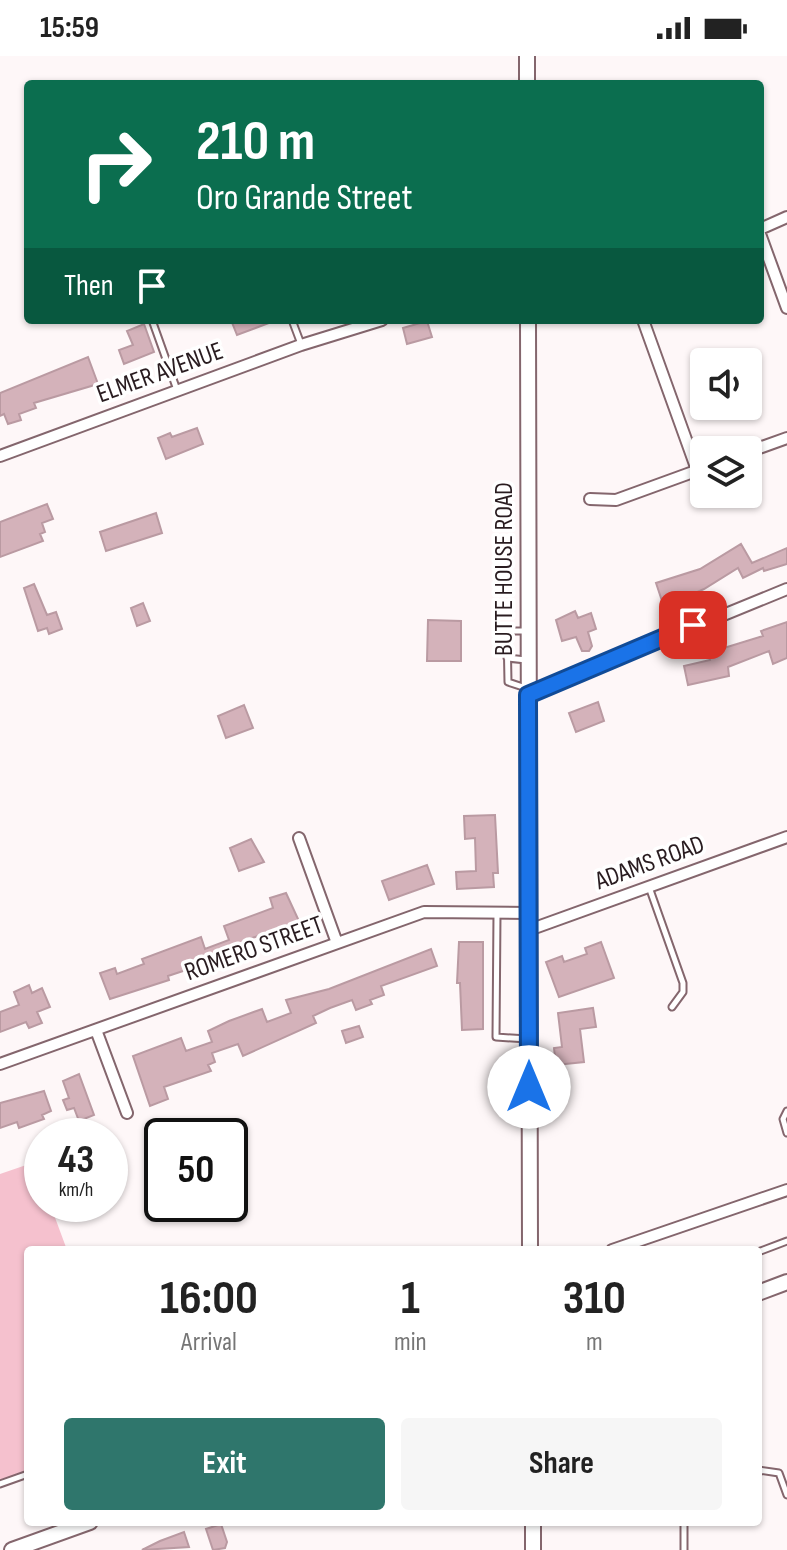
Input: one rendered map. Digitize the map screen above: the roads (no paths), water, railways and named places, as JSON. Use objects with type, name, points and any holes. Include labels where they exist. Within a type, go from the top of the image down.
[{"type":"main road","points":[[527,56],[527,80]]},
{"type":"main road","name":"BUTTE HOUSE ROAD","points":[[528,324],[530,1246]]},
{"type":"main road","points":[[762,1291],[787,1282]]},
{"type":"main road","points":[[12,1550],[79,1526]]},
{"type":"main road","points":[[533,1526],[533,1550]]},
{"type":"street","points":[[764,229],[787,217]]},
{"type":"street","points":[[764,242],[787,308]]},
{"type":"street","name":"ELMER AVENUE","points":[[0,456],[301,345],[369,324]]},
{"type":"street","points":[[645,324],[690,443]]},
{"type":"street","points":[[762,447],[787,438]]},
{"type":"street","points":[[590,499],[616,500],[690,473]]},
{"type":"street","points":[[528,692],[787,589]]},
{"type":"street","name":"ADAMS ROAD","points":[[529,930],[787,837]]},
{"type":"street","points":[[299,838],[337,943]]},
{"type":"street","name":"ROMERO STREET","points":[[0,1064],[424,912],[529,913]]},
{"type":"street","points":[[96,1030],[127,1113]]},
{"type":"street","points":[[624,1246],[787,1190]]},
{"type":"lane","points":[[153,324],[178,391]]},
{"type":"lane","points":[[293,324],[301,345]]},
{"type":"lane","points":[[528,631],[507,631],[508,682],[528,692]]},
{"type":"lane","points":[[507,658],[528,660]]},
{"type":"lane","points":[[649,887],[683,983],[683,992],[672,1007]]},
{"type":"lane","points":[[497,913],[496,1037],[529,1039]]},
{"type":"lane","points":[[787,1111],[783,1119],[787,1133]]},
{"type":"lane","points":[[762,1250],[787,1241]]},
{"type":"lane","points":[[762,1471],[779,1473],[787,1495]]},
{"type":"lane","points":[[0,1484],[24,1475]]},
{"type":"lane","points":[[684,1526],[684,1550]]}]
